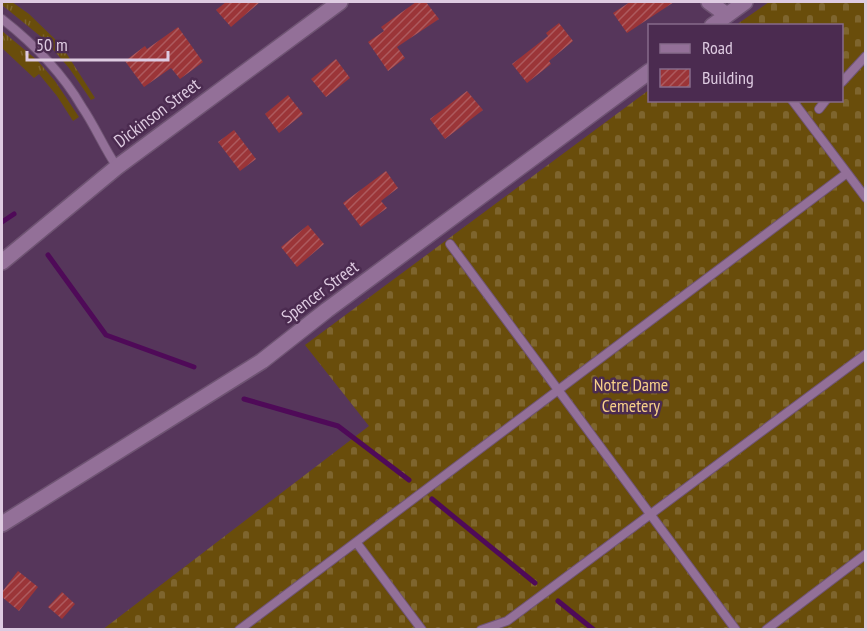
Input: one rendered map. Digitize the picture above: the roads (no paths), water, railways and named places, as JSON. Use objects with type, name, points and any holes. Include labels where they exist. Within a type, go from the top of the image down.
[{"type":"street","name":"Dickinson Street","points":[[2,262],[117,167],[340,2]]},
{"type":"street","points":[[709,2],[729,17]]},
{"type":"street","points":[[716,24],[729,17],[745,2]]},
{"type":"street","name":"Spencer Street","points":[[2,524],[262,361],[327,310],[648,72]]},
{"type":"lane","points":[[2,18],[33,43],[60,74],[117,167]]},
{"type":"lane","points":[[843,81],[866,56]]},
{"type":"lane","points":[[794,102],[866,198]]},
{"type":"lane","points":[[819,109],[824,102]]},
{"type":"lane","points":[[239,630],[847,173]]},
{"type":"lane","points":[[450,244],[736,630]]},
{"type":"lane","points":[[481,630],[507,621],[866,354]]},
{"type":"lane","points":[[356,542],[422,630]]},
{"type":"lane","points":[[766,630],[866,554]]},
{"type":"lane","points":[[502,630],[507,621]]},
{"type":"waterway","points":[[2,222],[14,214]]},
{"type":"waterway","points":[[48,255],[106,335],[194,367]]},
{"type":"waterway","points":[[244,399],[338,426],[409,480]]},
{"type":"waterway","points":[[432,499],[535,583]]},
{"type":"waterway","points":[[558,601],[594,630]]},
{"type":"park label","name":"Notre Dame Cemetery","points":[[631,395]]}]
